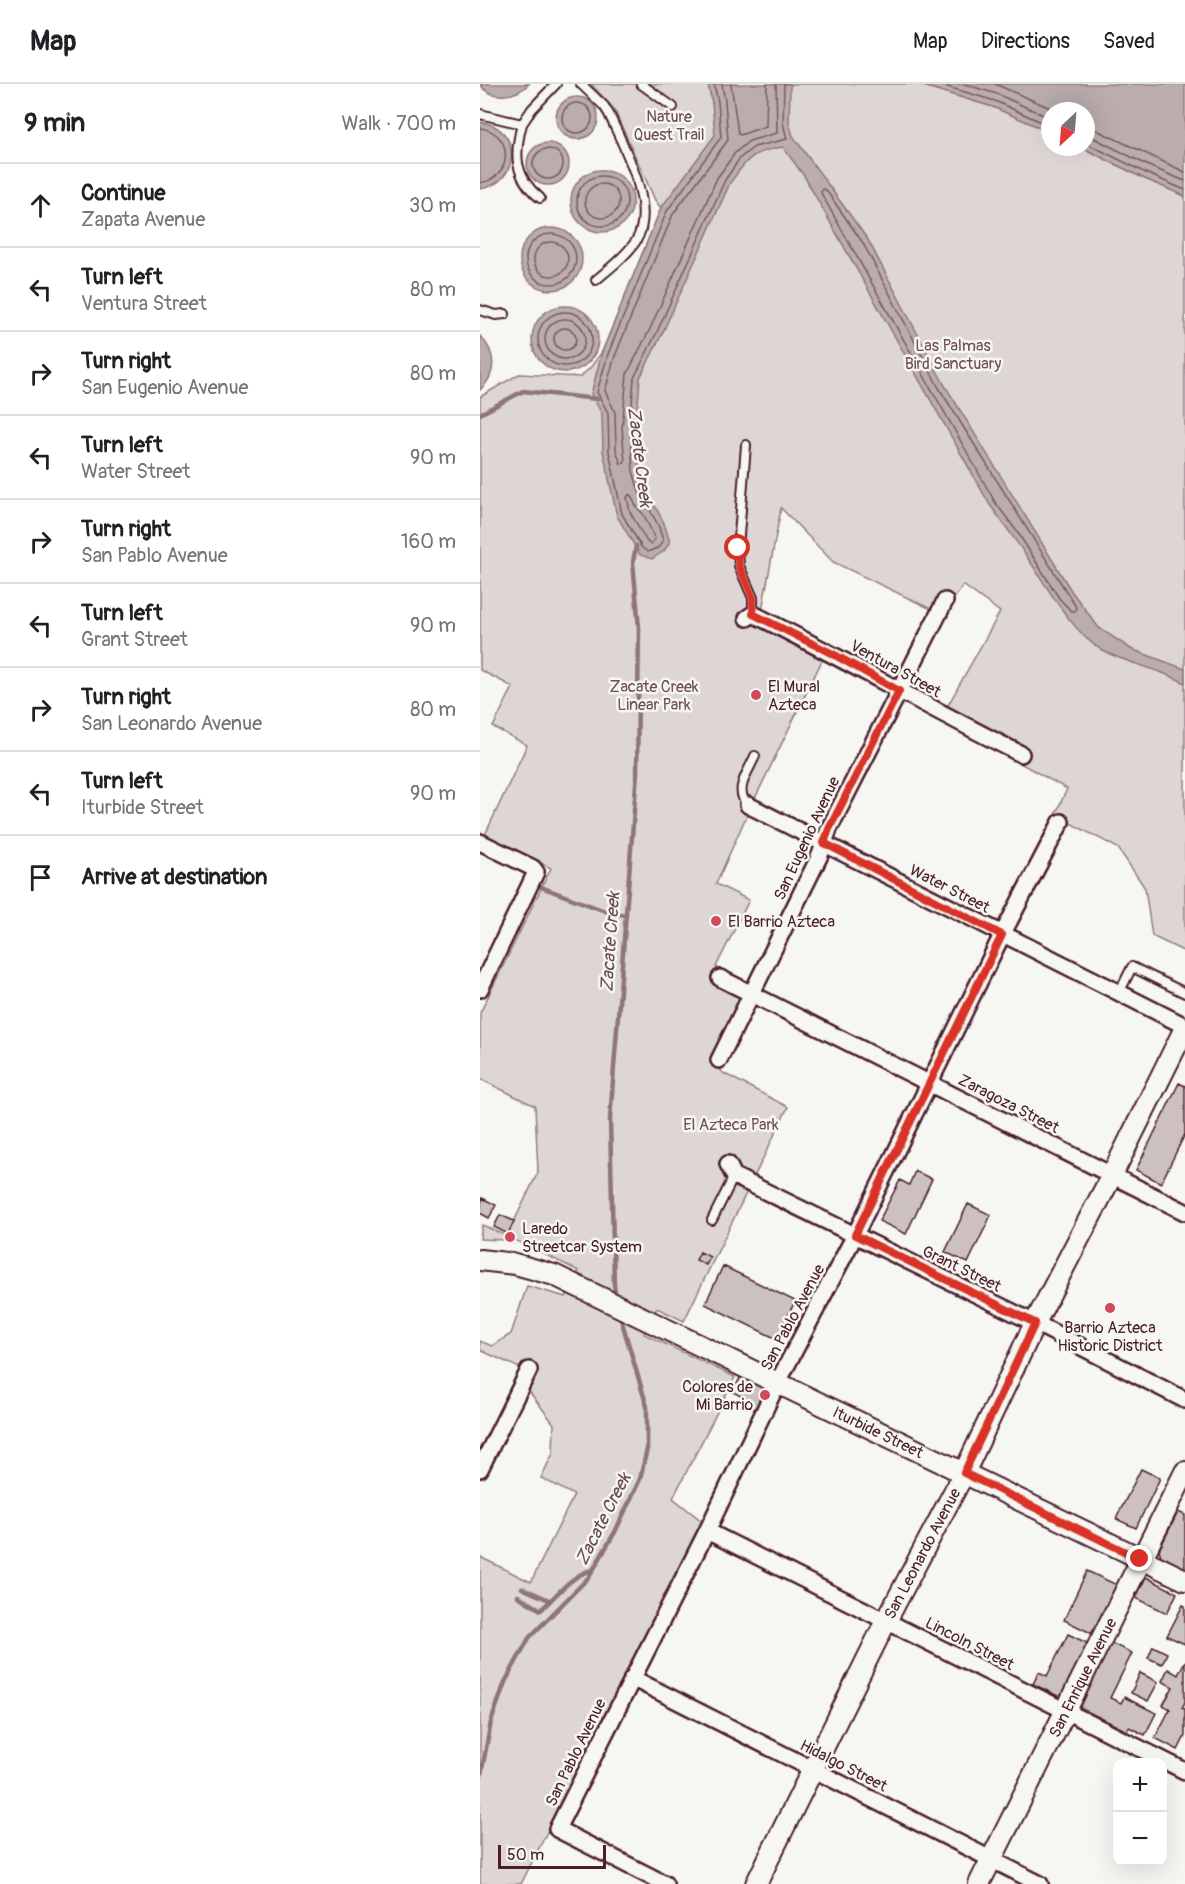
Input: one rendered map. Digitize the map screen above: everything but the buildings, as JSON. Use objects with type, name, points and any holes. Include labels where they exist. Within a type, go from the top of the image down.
[{"type":"street","name":"San Eugenio Avenue","points":[[719,1060],[829,829],[945,601]]},
{"type":"street","name":"Ventura Street","points":[[750,616],[833,654],[1021,754]]},
{"type":"street","name":"Water Street","points":[[748,805],[1185,1027]]},
{"type":"street","name":"San Pablo Avenue","points":[[666,1884],[557,1829],[707,1531],[778,1382],[855,1235],[931,1084],[1002,935],[1061,822]]},
{"type":"street","points":[[480,842],[533,868],[536,872],[480,989]]},
{"type":"street","name":"Zaragoza Street","points":[[720,978],[1185,1212]]},
{"type":"street","name":"San Leonardo Avenue","points":[[756,1884],[886,1621],[964,1473],[1035,1323],[1185,1027]]},
{"type":"street","name":"Grant Street","points":[[731,1170],[855,1235],[1185,1400]]},
{"type":"street","name":"Iturbide Street","points":[[480,1260],[536,1269],[573,1284],[1185,1580]]},
{"type":"street","points":[[480,1469],[529,1370]]},
{"type":"street","name":"San Enrique Avenue","points":[[979,1884],[1185,1472]]},
{"type":"street","name":"Lincoln Street","points":[[707,1531],[1185,1771]]},
{"type":"street","name":"Hidalgo Street","points":[[632,1678],[1040,1884]]},
{"type":"lane","points":[[540,198],[526,185],[521,176],[518,151],[522,124],[531,109],[556,84]]},
{"type":"lane","points":[[581,84],[604,106],[609,114],[639,187],[643,203],[641,229],[637,238],[627,253],[597,280]]},
{"type":"lane","points":[[640,84],[673,107]]},
{"type":"lane","points":[[480,114],[522,124]]},
{"type":"lane","points":[[480,310],[496,315],[505,314]]},
{"type":"lane","points":[[746,445],[738,548],[739,566],[753,598],[750,616]]},
{"type":"lane","name":"Water Street","points":[[748,805],[742,799],[740,792],[755,756]]},
{"type":"lane","points":[[1119,993],[1132,967],[1185,993]]},
{"type":"lane","points":[[712,1220],[731,1170]]},
{"type":"green space","points":[[591,84],[708,84],[716,135],[781,84],[917,84],[993,107],[1041,128],[1041,156],[1095,156],[1095,154],[1185,196],[1185,952],[1152,936],[1145,888],[1118,848],[1055,815],[1067,789],[1018,762],[1024,750],[947,707],[1000,612],[963,585],[953,600],[941,594],[933,610],[833,562],[781,508],[762,610],[829,646],[716,884],[749,900],[716,967],[723,971],[717,983],[743,996],[713,1060],[723,1073],[788,1107],[684,1321],[657,1308],[644,1334],[735,1377],[673,1498],[703,1522],[521,1884],[480,1884],[480,1557],[531,1582],[574,1495],[541,1478],[553,1453],[554,1424],[528,1390],[535,1375],[480,1350],[480,1341],[492,1346],[511,1334],[527,1286],[566,1297],[579,1271],[507,1236],[538,1172],[535,1106],[480,1079],[480,1013],[551,868],[485,835],[527,745],[493,727],[513,687],[480,670],[480,397],[519,374],[580,377],[590,368],[602,352],[661,208],[655,200],[614,109]]},
{"type":"green space","points":[[482,1225],[507,1236],[505,1240],[480,1239]]},
{"type":"water","points":[[480,84],[529,84],[517,92],[496,95],[484,89]]},
{"type":"water","points":[[708,84],[791,84],[789,123],[793,136],[868,240],[944,384],[1072,592],[1099,628],[1131,649],[1185,669],[1185,683],[1103,651],[1083,635],[1064,612],[990,505],[804,176],[783,147],[764,151],[751,158],[730,183],[640,378],[636,429],[639,469],[647,499],[655,506],[670,542],[664,551],[652,559],[640,555],[617,516],[603,451],[602,414],[591,394],[602,352],[661,208],[715,135]]},
{"type":"water","points":[[917,84],[1185,84],[1185,196],[1095,154],[1095,102],[1041,102],[1041,128],[993,107]]},
{"type":"water","points":[[577,97],[592,103],[598,118],[592,133],[577,139],[562,133],[556,118],[562,103]]},
{"type":"water","points":[[480,122],[494,126],[504,133],[510,143],[512,155],[510,166],[504,177],[494,185],[480,189]]},
{"type":"water","points":[[548,143],[563,149],[569,164],[563,179],[548,185],[533,179],[527,164],[533,149]]},
{"type":"water","points":[[602,170],[614,172],[624,179],[631,189],[633,201],[631,213],[624,223],[614,230],[602,232],[590,230],[580,223],[573,213],[571,201],[573,189],[580,179],[590,172]]},
{"type":"water","points":[[551,228],[568,233],[573,237],[577,242],[582,259],[577,276],[573,281],[568,285],[551,290],[534,285],[529,281],[525,276],[520,259],[525,242],[529,237],[534,233]]},
{"type":"water","points":[[558,306],[572,306],[584,311],[593,320],[598,339],[596,352],[589,363],[572,372],[558,372],[546,367],[537,358],[532,346],[532,332],[537,320],[546,311]]},
{"type":"water","points":[[480,336],[490,349],[493,363],[490,377],[480,390]]},
{"type":"waterway","points":[[480,414],[523,391],[597,399]]},
{"type":"waterway","name":"Zacate Creek","points":[[616,1298],[610,1119],[637,772],[639,628],[633,562],[636,546]]},
{"type":"waterway","points":[[541,887],[605,911],[625,915]]},
{"type":"waterway","name":"Zacate Creek","points":[[480,1780],[491,1722],[505,1682],[529,1638],[589,1577],[615,1532],[640,1479],[647,1449],[647,1407],[619,1312]]},
{"type":"waterway","points":[[518,1596],[541,1610],[577,1576],[592,1570]]},
{"type":"waterway","points":[[522,1588],[549,1600]]},
{"type":"place","name":"El Mural Azteca","points":[[756,695]]},
{"type":"place","name":"El Barrio Azteca","points":[[716,921]]},
{"type":"place","name":"Laredo Streetcar System","points":[[510,1237]]},
{"type":"place","name":"Barrio Azteca Historic District","points":[[1110,1308]]},
{"type":"place","name":"Colores de Mi Barrio","points":[[765,1395]]},
{"type":"route","points":[[738,548],[739,566],[753,598],[753,614],[833,654],[899,691],[824,843],[1002,935],[931,1084],[855,1235],[1035,1323],[964,1473],[1140,1559]]},
{"type":"park label","name":"Nature Quest Trail","points":[[669,125]]},
{"type":"park label","name":"Las Palmas Bird Sanctuary","points":[[953,354]]},
{"type":"park label","name":"Zacate Creek Linear Park","points":[[654,695]]},
{"type":"park label","name":"El Azteca Park","points":[[731,1124]]}]
